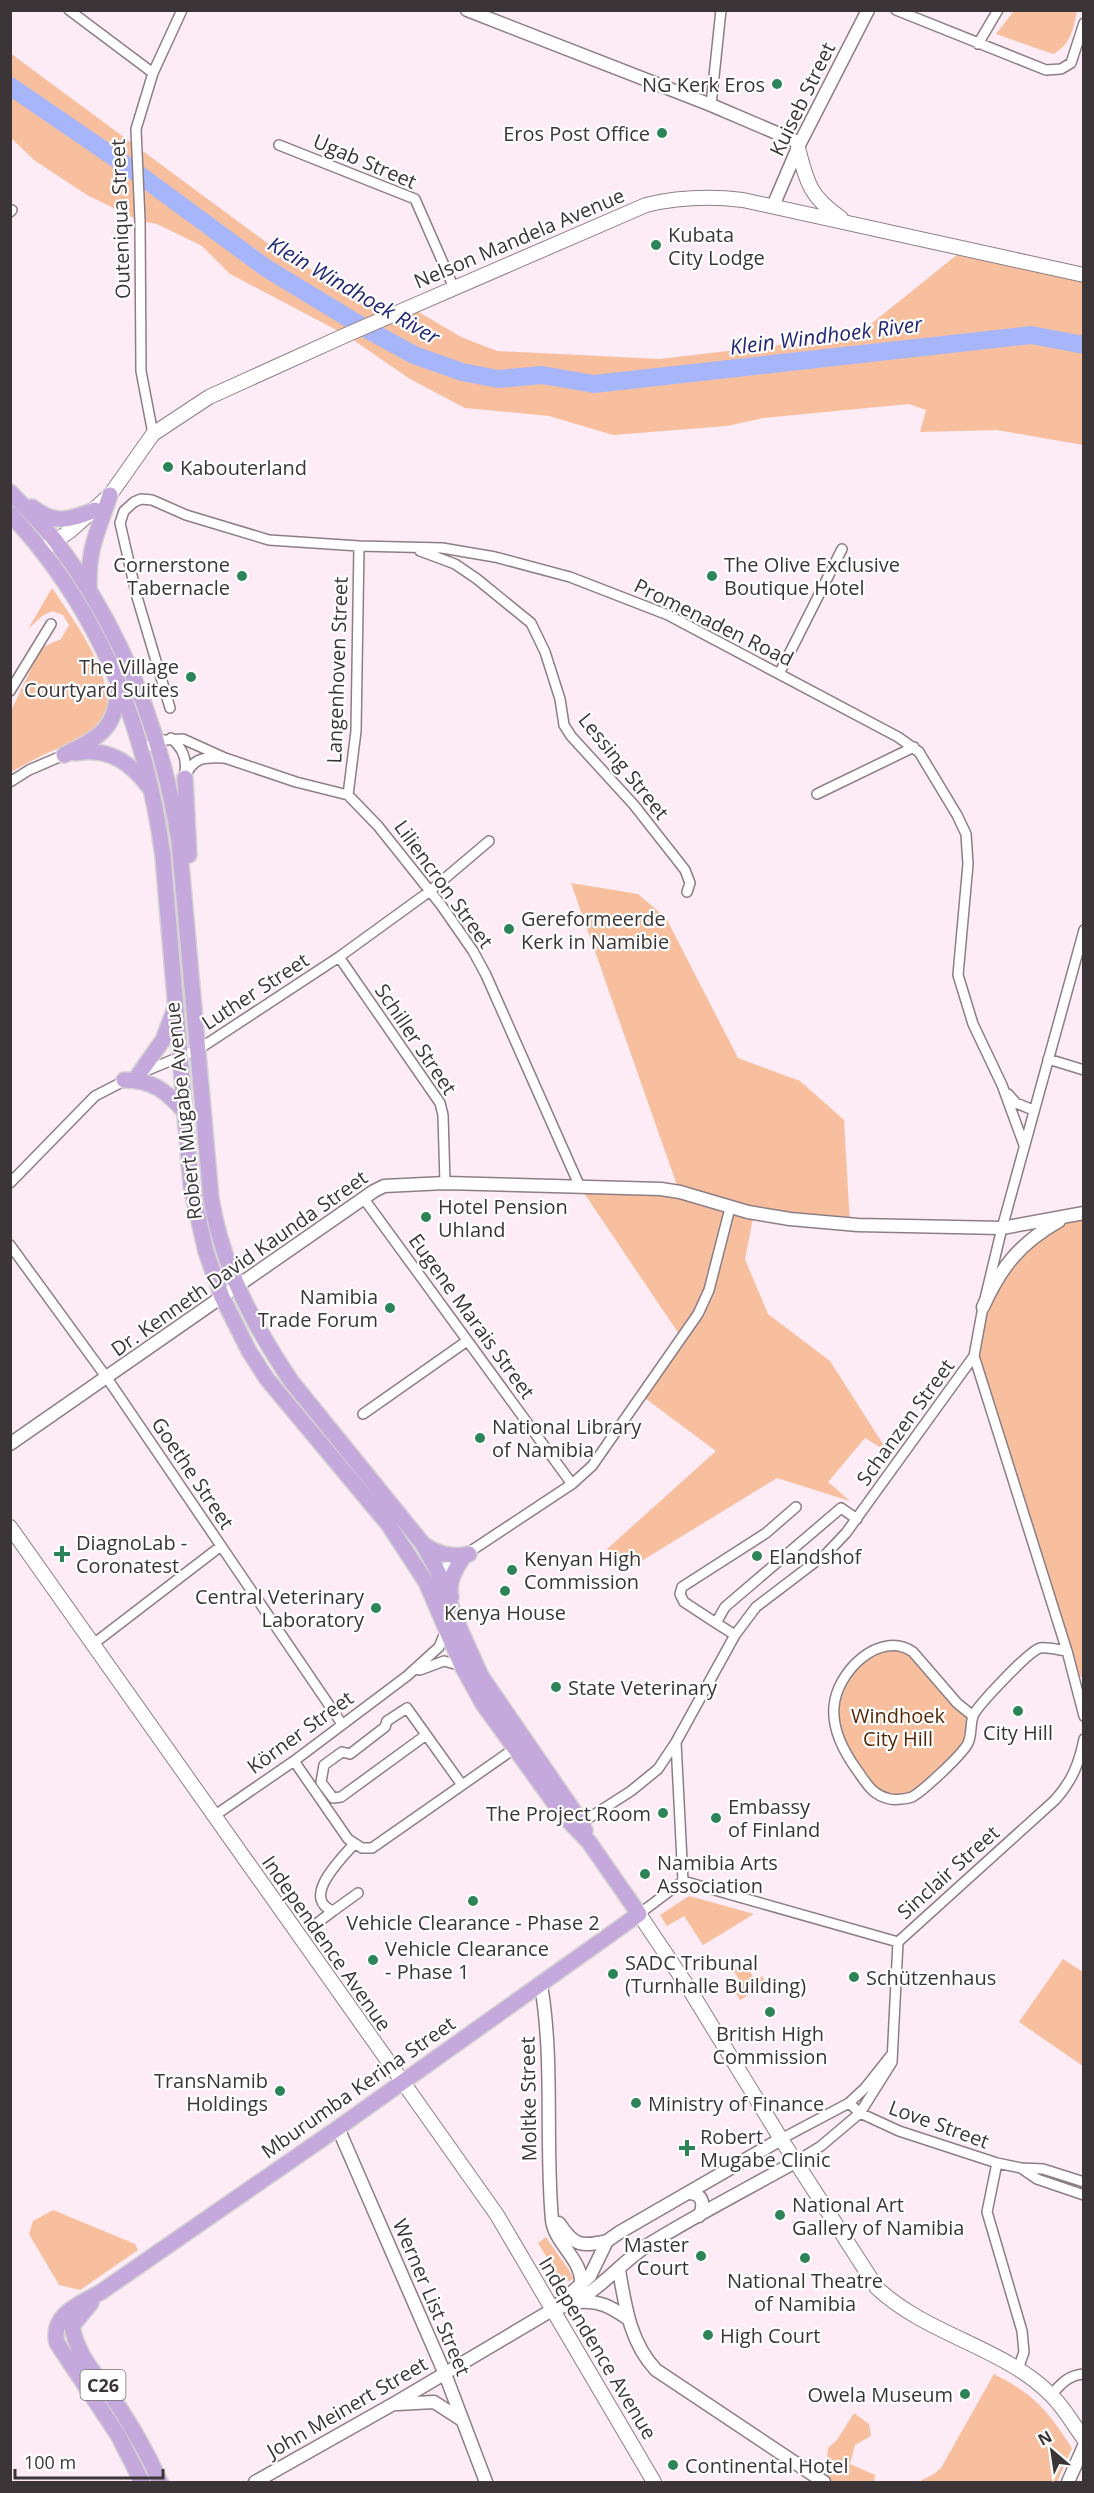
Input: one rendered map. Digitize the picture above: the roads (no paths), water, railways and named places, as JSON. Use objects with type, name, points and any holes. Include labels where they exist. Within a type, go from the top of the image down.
[{"type":"main road","points":[[799,146],[808,183],[815,195],[822,205],[848,223]]},
{"type":"main road","name":"Nelson Mandela Avenue","points":[[42,550],[95,510],[110,495],[153,434],[209,397],[646,205],[670,199],[700,196],[743,200],[1083,275]]},
{"type":"main road","points":[[10,491],[45,517],[57,520],[75,518],[95,510]]},
{"type":"main road","name":"Robert Mugabe Avenue","points":[[10,491],[56,541],[89,588],[123,651],[163,740],[178,842],[189,975],[199,1049],[206,1162],[215,1223],[236,1287],[273,1354],[291,1381],[423,1544],[452,1603],[460,1629],[481,1676],[519,1745]]},
{"type":"main road","points":[[89,588],[88,561],[93,540],[110,495]]},
{"type":"main road","name":"Robert Mugabe Avenue","points":[[10,514],[42,550],[87,614],[115,675],[141,749],[153,792],[163,857],[191,1186],[206,1252],[222,1297],[249,1351],[267,1379],[388,1524],[405,1548],[433,1597],[462,1666],[483,1704],[519,1745],[639,1914],[688,1987],[870,2280],[895,2305],[1018,2369],[1052,2395],[1083,2439]]},
{"type":"main road","points":[[64,755],[103,733],[111,722],[116,706],[115,675]]},
{"type":"main road","points":[[64,755],[92,750],[118,758],[138,773],[153,792]]},
{"type":"main road","points":[[185,778],[188,798],[190,906],[195,958],[189,975]]},
{"type":"main road","points":[[139,1074],[163,1040],[176,1007]]},
{"type":"main road","points":[[124,1080],[142,1081],[159,1088],[167,1093],[184,1112]]},
{"type":"main road","name":"Independence Avenue","points":[[10,1527],[497,2215],[654,2482]]},
{"type":"main road","points":[[423,1544],[434,1551],[465,1556],[449,1588],[452,1603]]},
{"type":"main road","name":"Mburumba Kerina Street","points":[[101,2292],[639,1914]]},
{"type":"main road","name":"C26","points":[[101,2292],[64,2313],[55,2331],[57,2343],[118,2435],[142,2482]]},
{"type":"main road","name":"C26","points":[[101,2292],[75,2321],[72,2326],[74,2337],[82,2357],[140,2440],[160,2482]]},
{"type":"street","points":[[69,10],[153,73]]},
{"type":"street","name":"Outeniqua Street","points":[[153,434],[141,370],[140,221],[135,129],[153,73],[182,10]]},
{"type":"street","points":[[467,10],[711,105],[799,146]]},
{"type":"street","points":[[711,105],[721,10]]},
{"type":"street","name":"Kuiseb Street","points":[[773,206],[799,146],[868,10]]},
{"type":"street","points":[[896,10],[1046,70],[1061,69],[1071,63],[1083,23]]},
{"type":"street","points":[[978,44],[998,10]]},
{"type":"street","name":"Ugab Street","points":[[279,145],[415,199],[454,288]]},
{"type":"street","name":"Promenaden Road","points":[[170,708],[123,542],[120,523],[124,511],[141,499],[152,500],[186,515],[269,540],[359,546],[442,548],[495,557],[570,577],[660,612],[914,747],[941,786],[966,834],[968,864],[958,975],[973,1024],[1002,1085],[1024,1145]]},
{"type":"street","name":"Langenhoven Street","points":[[348,795],[356,731],[359,546]]},
{"type":"street","name":"Lessing Street","points":[[410,547],[455,564],[504,599],[531,623],[545,652],[560,699],[564,725],[571,736],[634,805],[684,870],[690,883],[687,892]]},
{"type":"street","points":[[779,674],[842,549]]},
{"type":"street","points":[[11,690],[51,624]]},
{"type":"street","points":[[141,749],[163,740],[183,739],[225,758],[296,782],[348,795]]},
{"type":"street","points":[[163,740],[178,745],[184,756],[185,778]]},
{"type":"street","points":[[817,794],[914,747]]},
{"type":"street","points":[[10,782],[64,755]]},
{"type":"street","points":[[185,778],[188,767],[200,759],[225,758]]},
{"type":"street","name":"Liliencron Street","points":[[348,795],[378,825],[462,934],[486,975],[580,1187]]},
{"type":"street","name":"Luther Street","points":[[10,1183],[95,1096],[124,1080],[199,1049],[339,957],[430,891],[489,841]]},
{"type":"street","name":"Schanzen Street","points":[[578,1825],[630,1791],[658,1769],[676,1742],[735,1635],[756,1607],[827,1553],[857,1519],[974,1356],[982,1307],[1002,1228],[1083,930]]},
{"type":"street","name":"Schiller Street","points":[[339,957],[440,1103],[443,1115],[445,1184]]},
{"type":"street","points":[[1048,1059],[1083,1070]]},
{"type":"street","name":"Promenaden Road","points":[[1002,1085],[1016,1103],[1033,1110]]},
{"type":"street","name":"Dr. Kenneth David Kaunda Street","points":[[10,1444],[384,1186],[445,1184],[680,1192],[730,1208],[790,1219],[858,1225],[1002,1228],[1083,1213]]},
{"type":"street","name":"Eugene Marais Street","points":[[364,1198],[572,1484]]},
{"type":"street","points":[[433,1597],[431,1585],[433,1577],[438,1572],[572,1484],[584,1475],[602,1453],[698,1314],[708,1290],[730,1208]]},
{"type":"street","points":[[982,1307],[994,1282],[1017,1251],[1037,1234],[1068,1216]]},
{"type":"street","name":"Goethe Street","points":[[10,1245],[106,1378],[342,1725]]},
{"type":"street","points":[[363,1414],[467,1341]]},
{"type":"street","points":[[974,1356],[1067,1651],[1083,1716]]},
{"type":"street","points":[[735,1635],[684,1602],[680,1590],[766,1533],[796,1507]]},
{"type":"street","points":[[716,1623],[725,1607],[841,1508],[857,1519]]},
{"type":"street","points":[[92,1645],[221,1546]]},
{"type":"street","name":"Körner Street","points":[[214,1816],[294,1761],[407,1676],[439,1647],[447,1629]]},
{"type":"street","points":[[973,1716],[957,1703],[913,1652],[896,1645],[874,1648],[858,1662],[839,1687],[834,1705],[834,1719],[844,1751],[874,1794],[892,1799],[911,1798],[968,1744],[973,1716],[1024,1658],[1040,1648],[1067,1651]]},
{"type":"street","name":"Körner Street","points":[[407,1676],[444,1661],[462,1666]]},
{"type":"street","points":[[426,1735],[340,1797],[333,1798],[321,1782],[324,1765],[342,1752],[350,1754],[385,1727],[387,1720],[403,1708],[409,1710],[462,1785]]},
{"type":"street","name":"Sinclair Street","points":[[795,2162],[834,2136],[860,2113],[893,2060],[898,1942],[1055,1800],[1081,1765],[1083,1739]]},
{"type":"street","points":[[676,1742],[683,1881]]},
{"type":"street","points":[[294,1761],[358,1846],[372,1848],[519,1745]]},
{"type":"street","points":[[333,1911],[329,1910],[321,1900],[320,1892],[328,1874],[358,1846]]},
{"type":"street","points":[[639,1914],[683,1881]]},
{"type":"street","points":[[683,1881],[898,1942]]},
{"type":"street","points":[[316,1924],[358,1893]]},
{"type":"street","name":"Moltke Street","points":[[541,1985],[547,2023],[548,2160],[553,2226],[580,2271],[581,2286]]},
{"type":"street","points":[[552,2212],[575,2243],[582,2245],[607,2241],[781,2139],[849,2103],[865,2088],[892,2054]]},
{"type":"street","name":"Love Street","points":[[849,2103],[860,2113],[899,2131],[997,2163],[1021,2168],[1043,2169],[1083,2182]]},
{"type":"street","name":"Werner List Street","points":[[338,2127],[445,2374],[486,2482]]},
{"type":"street","name":"John Meinert Street","points":[[552,2310],[575,2303],[591,2293],[620,2270],[631,2257],[650,2244],[795,2162]]},
{"type":"street","points":[[997,2163],[987,2212],[1022,2331],[1024,2352],[1018,2369]]},
{"type":"street","name":"Love Street","points":[[1021,2168],[1037,2179],[1083,2195]]},
{"type":"street","points":[[690,2193],[699,2196],[703,2202],[703,2209],[699,2216]]},
{"type":"street","name":"John Meinert Street","points":[[255,2482],[392,2405],[552,2310],[590,2276],[607,2241]]},
{"type":"street","points":[[620,2270],[627,2318],[650,2364],[660,2374],[824,2482]]},
{"type":"street","points":[[575,2303],[606,2304],[627,2318]]},
{"type":"street","points":[[1052,2395],[1064,2380],[1076,2374],[1083,2374]]},
{"type":"street","points":[[392,2405],[434,2402],[462,2420]]},
{"type":"street","points":[[1068,2482],[1083,2446]]},
{"type":"waterway","name":"Klein Windhoek River","points":[[10,86],[137,173],[266,268],[414,355],[462,372],[498,379],[542,375],[594,384],[1031,335],[1084,345]]},
{"type":"place","name":"NG Kerk Eros","points":[[777,84]]},
{"type":"place","name":"Eros Post Office","points":[[662,133]]},
{"type":"place","name":"Kubata City Lodge","points":[[656,245]]},
{"type":"place","name":"Kabouterland","points":[[168,467]]},
{"type":"place","name":"Cornerstone Tabernacle","points":[[242,576]]},
{"type":"place","name":"The Olive Exclusive Boutique Hotel","points":[[712,576]]},
{"type":"place","name":"The Village Courtyard Suites","points":[[191,677]]},
{"type":"place","name":"Gereformeerde Kerk in Namibie","points":[[509,929]]},
{"type":"place","name":"Hotel Pension Uhland","points":[[426,1217]]},
{"type":"place","name":"Namibia Trade Forum","points":[[390,1308]]},
{"type":"place","name":"National Library of Namibia","points":[[480,1438]]},
{"type":"place","name":"DiagnoLab - Coronatest","points":[[62,1554]]},
{"type":"place","name":"Elandshof","points":[[757,1556]]},
{"type":"place","name":"Kenyan High Commission","points":[[512,1570]]},
{"type":"place","name":"Kenya House","points":[[505,1591]]},
{"type":"place","name":"Central Veterinary Laboratory","points":[[376,1608]]},
{"type":"place","name":"State Veterinary","points":[[556,1687]]},
{"type":"place","name":"City Hill","points":[[1018,1711]]},
{"type":"place","name":"The Project Room","points":[[663,1813]]},
{"type":"place","name":"Embassy of Finland","points":[[716,1818]]},
{"type":"place","name":"Namibia Arts Association","points":[[645,1874]]},
{"type":"place","name":"Vehicle Clearance - Phase 2","points":[[473,1901]]},
{"type":"place","name":"Vehicle Clearance - Phase 1","points":[[373,1960]]},
{"type":"place","name":"SADC Tribunal (Turnhalle Building)","points":[[613,1974]]},
{"type":"place","name":"Schützenhaus","points":[[854,1977]]},
{"type":"place","name":"British High Commission","points":[[770,2012]]},
{"type":"place","name":"TransNamib Holdings","points":[[280,2091]]},
{"type":"place","name":"Ministry of Finance","points":[[636,2103]]},
{"type":"place","name":"Robert Mugabe Clinic","points":[[687,2148]]},
{"type":"place","name":"National Art Gallery of Namibia","points":[[780,2215]]},
{"type":"place","name":"Master Court","points":[[701,2256]]},
{"type":"place","name":"National Theatre of Namibia","points":[[805,2258]]},
{"type":"place","name":"High Court","points":[[708,2335]]},
{"type":"place","name":"Owela Museum","points":[[965,2394]]},
{"type":"place","name":"Continental Hotel","points":[[673,2465]]},
{"type":"park label","name":"Windhoek City Hill","points":[[898,1726]]}]
